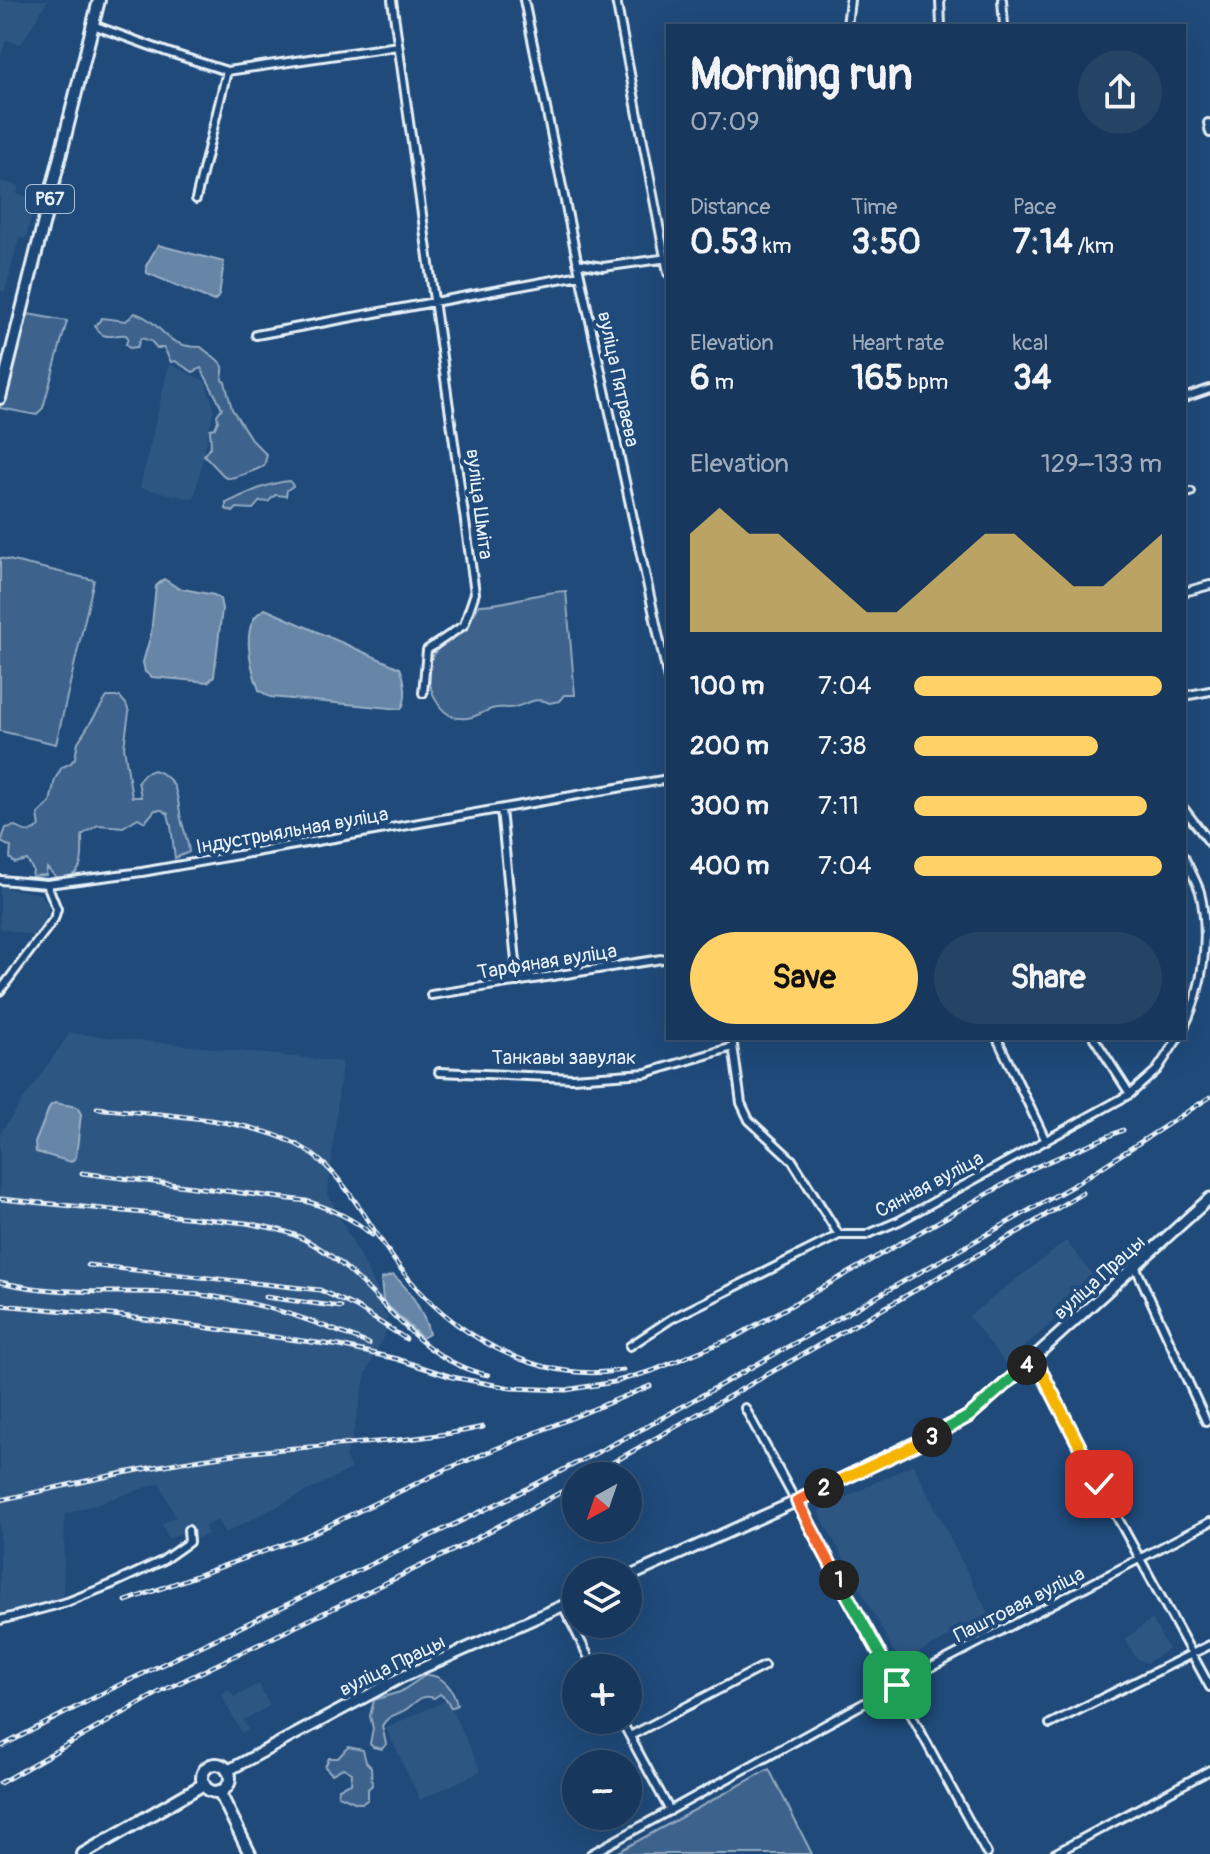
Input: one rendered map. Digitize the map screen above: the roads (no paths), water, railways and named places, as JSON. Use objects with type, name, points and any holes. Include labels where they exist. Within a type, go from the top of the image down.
[{"type":"main road","name":"Р67","points":[[0,398],[99,0]]},
{"type":"main road","name":"вуліца Працы","points":[[642,1571],[797,1501],[969,1416],[1210,1198]]},
{"type":"main road","name":"вуліца Працы","points":[[83,1854],[204,1784],[204,1771],[211,1765],[220,1765],[227,1771],[402,1677],[562,1606]]},
{"type":"main road","points":[[204,1784],[210,1790],[219,1791],[228,1784],[227,1771]]},
{"type":"main road","points":[[219,1791],[250,1854]]},
{"type":"street","name":"вуліца Шміта","points":[[392,0],[475,593],[464,625],[427,650],[423,693]]},
{"type":"street","name":"вуліца Пятраева","points":[[524,0],[577,263],[666,670]]},
{"type":"street","points":[[616,0],[666,253]]},
{"type":"street","points":[[847,24],[850,0]]},
{"type":"street","points":[[940,0],[941,24]]},
{"type":"street","points":[[1002,0],[1004,24]]},
{"type":"street","points":[[93,25],[227,71],[398,46]]},
{"type":"street","points":[[196,199],[227,71]]},
{"type":"street","points":[[1208,123],[1210,133]]},
{"type":"street","points":[[577,263],[603,267],[666,258]]},
{"type":"street","points":[[256,335],[580,275]]},
{"type":"street","points":[[1186,397],[1210,389]]},
{"type":"street","points":[[1186,591],[1210,585]]},
{"type":"street","points":[[1186,696],[1210,691]]},
{"type":"street","name":"Індустрыяльная вуліца","points":[[0,880],[47,884],[116,876],[666,779]]},
{"type":"street","points":[[501,809],[518,982]]},
{"type":"street","points":[[1186,812],[1210,843]]},
{"type":"street","points":[[1186,867],[1200,892],[1207,927],[1201,979],[1186,1021]]},
{"type":"street","points":[[0,991],[54,919],[57,909],[47,884]]},
{"type":"street","name":"Тарфяная вуліца","points":[[431,995],[666,958]]},
{"type":"street","points":[[732,1040],[741,1103],[749,1120],[792,1160],[839,1235]]},
{"type":"street","points":[[998,1040],[1045,1139]]},
{"type":"street","points":[[1095,1040],[1130,1094]]},
{"type":"street","name":"Сянная вуліца","points":[[630,1346],[671,1319],[839,1235],[866,1235],[899,1221],[1130,1094],[1157,1070],[1177,1040]]},
{"type":"street","name":"Танкавы завулак","points":[[439,1072],[572,1078],[646,1073],[733,1047]]},
{"type":"street","points":[[1136,1268],[1206,1421]]},
{"type":"street","points":[[1035,1359],[1210,1687]]},
{"type":"street","points":[[745,1408],[987,1854]]},
{"type":"street","name":"Паштовая вуліца","points":[[591,1854],[897,1685],[1210,1522]]},
{"type":"street","points":[[0,1620],[67,1602],[162,1561],[189,1542],[188,1530]]},
{"type":"street","points":[[1050,1724],[1210,1645]]},
{"type":"street","points":[[670,1811],[630,1736],[764,1666]]},
{"type":"street","points":[[1054,1854],[1210,1770]]},
{"type":"railway","points":[[0,1747],[109,1690],[509,1498],[646,1427],[1074,1185],[1210,1097]]},
{"type":"railway","points":[[97,1108],[207,1120],[264,1131],[288,1140],[309,1152],[336,1176],[418,1290],[468,1332],[497,1349],[558,1369],[590,1373],[623,1370]]},
{"type":"railway","points":[[0,1305],[122,1316],[340,1346],[397,1359],[452,1377],[511,1388],[566,1390],[614,1382],[652,1371],[735,1337],[1033,1168],[1123,1130]]},
{"type":"railway","points":[[82,1173],[306,1201],[341,1215],[372,1235]]},
{"type":"railway","points":[[614,1462],[1082,1193]]},
{"type":"railway","points":[[1,1199],[246,1223],[288,1232],[334,1258],[415,1336],[437,1353],[461,1366],[488,1375]]},
{"type":"railway","points":[[88,1265],[320,1290],[356,1307],[406,1339]]},
{"type":"railway","points":[[0,1282],[50,1290],[175,1293],[222,1298],[286,1313],[369,1344]]},
{"type":"railway","points":[[265,1297],[341,1307]]},
{"type":"railway","points":[[126,1601],[304,1537],[449,1468],[650,1386]]},
{"type":"railway","points":[[0,1500],[194,1460],[418,1438],[483,1427]]},
{"type":"railway","points":[[0,1783],[158,1693],[460,1547],[562,1492]]}]
